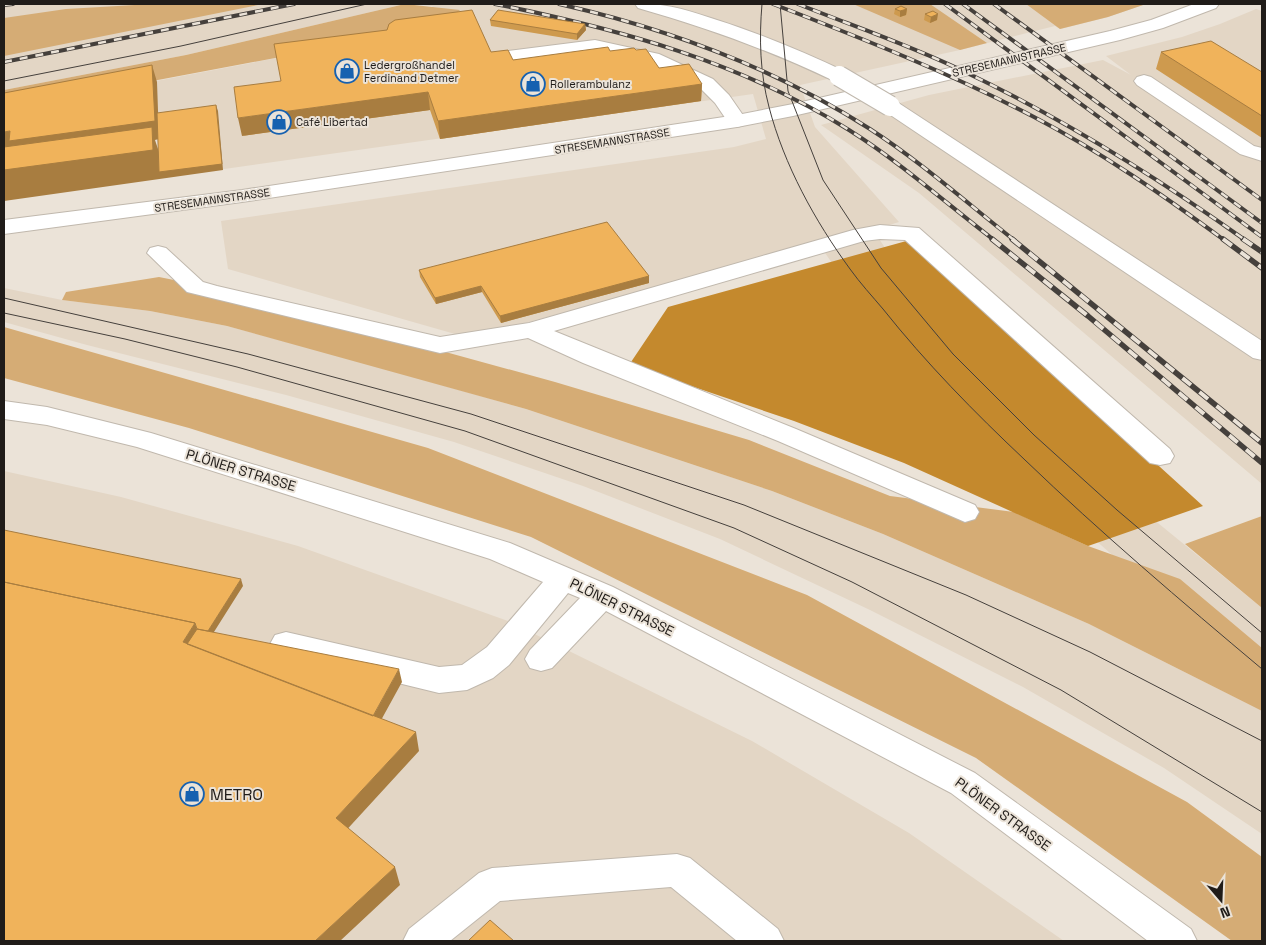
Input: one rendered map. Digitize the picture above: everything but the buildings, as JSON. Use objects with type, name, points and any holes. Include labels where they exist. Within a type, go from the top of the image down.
[{"type":"main road","points":[[644,4],[691,17],[752,38],[798,56],[839,76],[890,106],[1262,352]]},
{"type":"main road","name":"STRESEMANNSTRASSE","points":[[4,228],[251,195],[737,121],[793,110],[1114,36],[1157,24],[1210,4]]},
{"type":"main road","points":[[508,57],[595,46],[652,58],[706,84],[722,99],[737,121]]},
{"type":"main road","points":[[1144,81],[1247,150],[1262,155]]},
{"type":"main road","points":[[158,253],[195,286],[211,292],[440,345],[531,330],[861,235],[880,232],[911,233],[1160,456]]},
{"type":"main road","points":[[531,330],[592,357],[787,435],[965,512]]},
{"type":"main road","name":"PLÖNER STRASSE","points":[[4,410],[47,416],[142,439],[500,551],[602,595],[963,783],[1178,941]]},
{"type":"main road","points":[[286,644],[438,680],[467,677],[482,669],[498,656],[563,578]]},
{"type":"main road","points":[[541,659],[602,595]]},
{"type":"main road","points":[[422,941],[492,885],[677,870],[765,941]]},
{"type":"shaded area","points":[[4,4],[405,4],[186,55],[4,90]]},
{"type":"shaded area","points":[[152,4],[263,4],[4,56],[4,18],[66,9]]},
{"type":"shaded area","points":[[405,4],[460,10],[445,26],[4,109],[4,90],[186,55]]},
{"type":"shaded area","points":[[407,4],[1146,4],[1108,17],[1060,29],[1055,26],[960,50],[800,85],[815,127],[899,222],[873,230],[894,261],[1120,492],[1262,608],[1262,687],[1017,471],[853,294],[819,244],[469,338],[228,269],[221,221],[734,147],[766,139],[753,94],[161,178],[156,81],[445,26],[432,6]]},
{"type":"shaded area","points":[[853,4],[930,4],[987,43],[960,50]]},
{"type":"shaded area","points":[[1026,4],[1146,4],[1108,17],[1060,29]]},
{"type":"shaded area","points":[[1256,9],[1262,11],[1262,484],[919,193],[821,125],[929,95],[1103,60],[1131,75],[1106,56],[1182,37]]},
{"type":"shaded area","points":[[910,240],[1203,506],[1088,546],[904,463],[794,421],[629,365],[668,307]]},
{"type":"shaded area","points":[[159,277],[209,287],[555,382],[749,440],[890,496],[1014,512],[1088,546],[1180,579],[1262,648],[1262,711],[1089,624],[883,534],[772,491],[526,409],[227,326],[150,311],[62,300],[66,292]]},
{"type":"shaded area","points":[[4,288],[62,300],[150,311],[227,326],[343,357],[526,409],[772,491],[883,534],[1089,624],[1262,711],[1262,834],[1164,768],[1023,687],[870,610],[720,539],[583,486],[454,442],[286,395],[4,322]]},
{"type":"shaded area","points":[[4,327],[428,448],[807,595],[1187,802],[1262,857],[1262,941],[1232,941],[976,758],[531,537],[189,428],[4,378]]},
{"type":"shaded area","points":[[4,471],[121,497],[298,546],[508,621],[752,741],[909,833],[1064,941],[4,941]]},
{"type":"shaded area","points":[[1262,516],[1262,608],[1185,544]]},
{"type":"tram line","points":[[4,81],[181,46],[367,4]]},
{"type":"tram line","points":[[762,4],[762,69],[775,129],[802,192],[837,251],[854,274],[933,368],[1006,442],[1112,540],[1262,669]]},
{"type":"tram line","points":[[780,4],[788,91],[823,180],[881,268],[953,354],[1034,435],[1117,510],[1262,633]]},
{"type":"tram line","points":[[4,298],[248,354],[471,414],[744,505],[966,595],[1090,652],[1262,741]]},
{"type":"tram line","points":[[4,313],[125,339],[237,367],[465,431],[734,528],[852,582],[1061,690],[1262,812]]},
{"type":"railway","points":[[4,5],[13,4]]},
{"type":"railway","points":[[4,62],[294,4]]},
{"type":"railway","points":[[495,4],[633,37],[678,51],[766,85],[808,106],[868,142],[994,240]]},
{"type":"railway","points":[[559,4],[681,38],[759,69],[797,87],[834,107],[889,142],[1014,240]]},
{"type":"railway","points":[[773,4],[938,71],[1059,130],[1131,175],[1224,240]]},
{"type":"railway","points":[[798,4],[902,44],[1000,89],[1036,108],[1107,149],[1177,193],[1245,240]]},
{"type":"railway","points":[[945,4],[1262,237]]},
{"type":"railway","points":[[963,4],[1262,223]]},
{"type":"railway","points":[[994,4],[1262,200]]},
{"type":"railway","points":[[992,239],[1088,316],[1262,463]]},
{"type":"railway","points":[[1012,239],[1262,443]]},
{"type":"railway","points":[[1223,239],[1262,268]]},
{"type":"railway","points":[[1243,239],[1262,252]]},
{"type":"place","name":"Ledergroßhandel Ferdinand Detmer","points":[[347,71]]},
{"type":"place","name":"Rollerambulanz","points":[[533,84]]},
{"type":"place","name":"Café Libertad","points":[[279,122]]},
{"type":"place","name":"METRO","points":[[192,794]]}]
